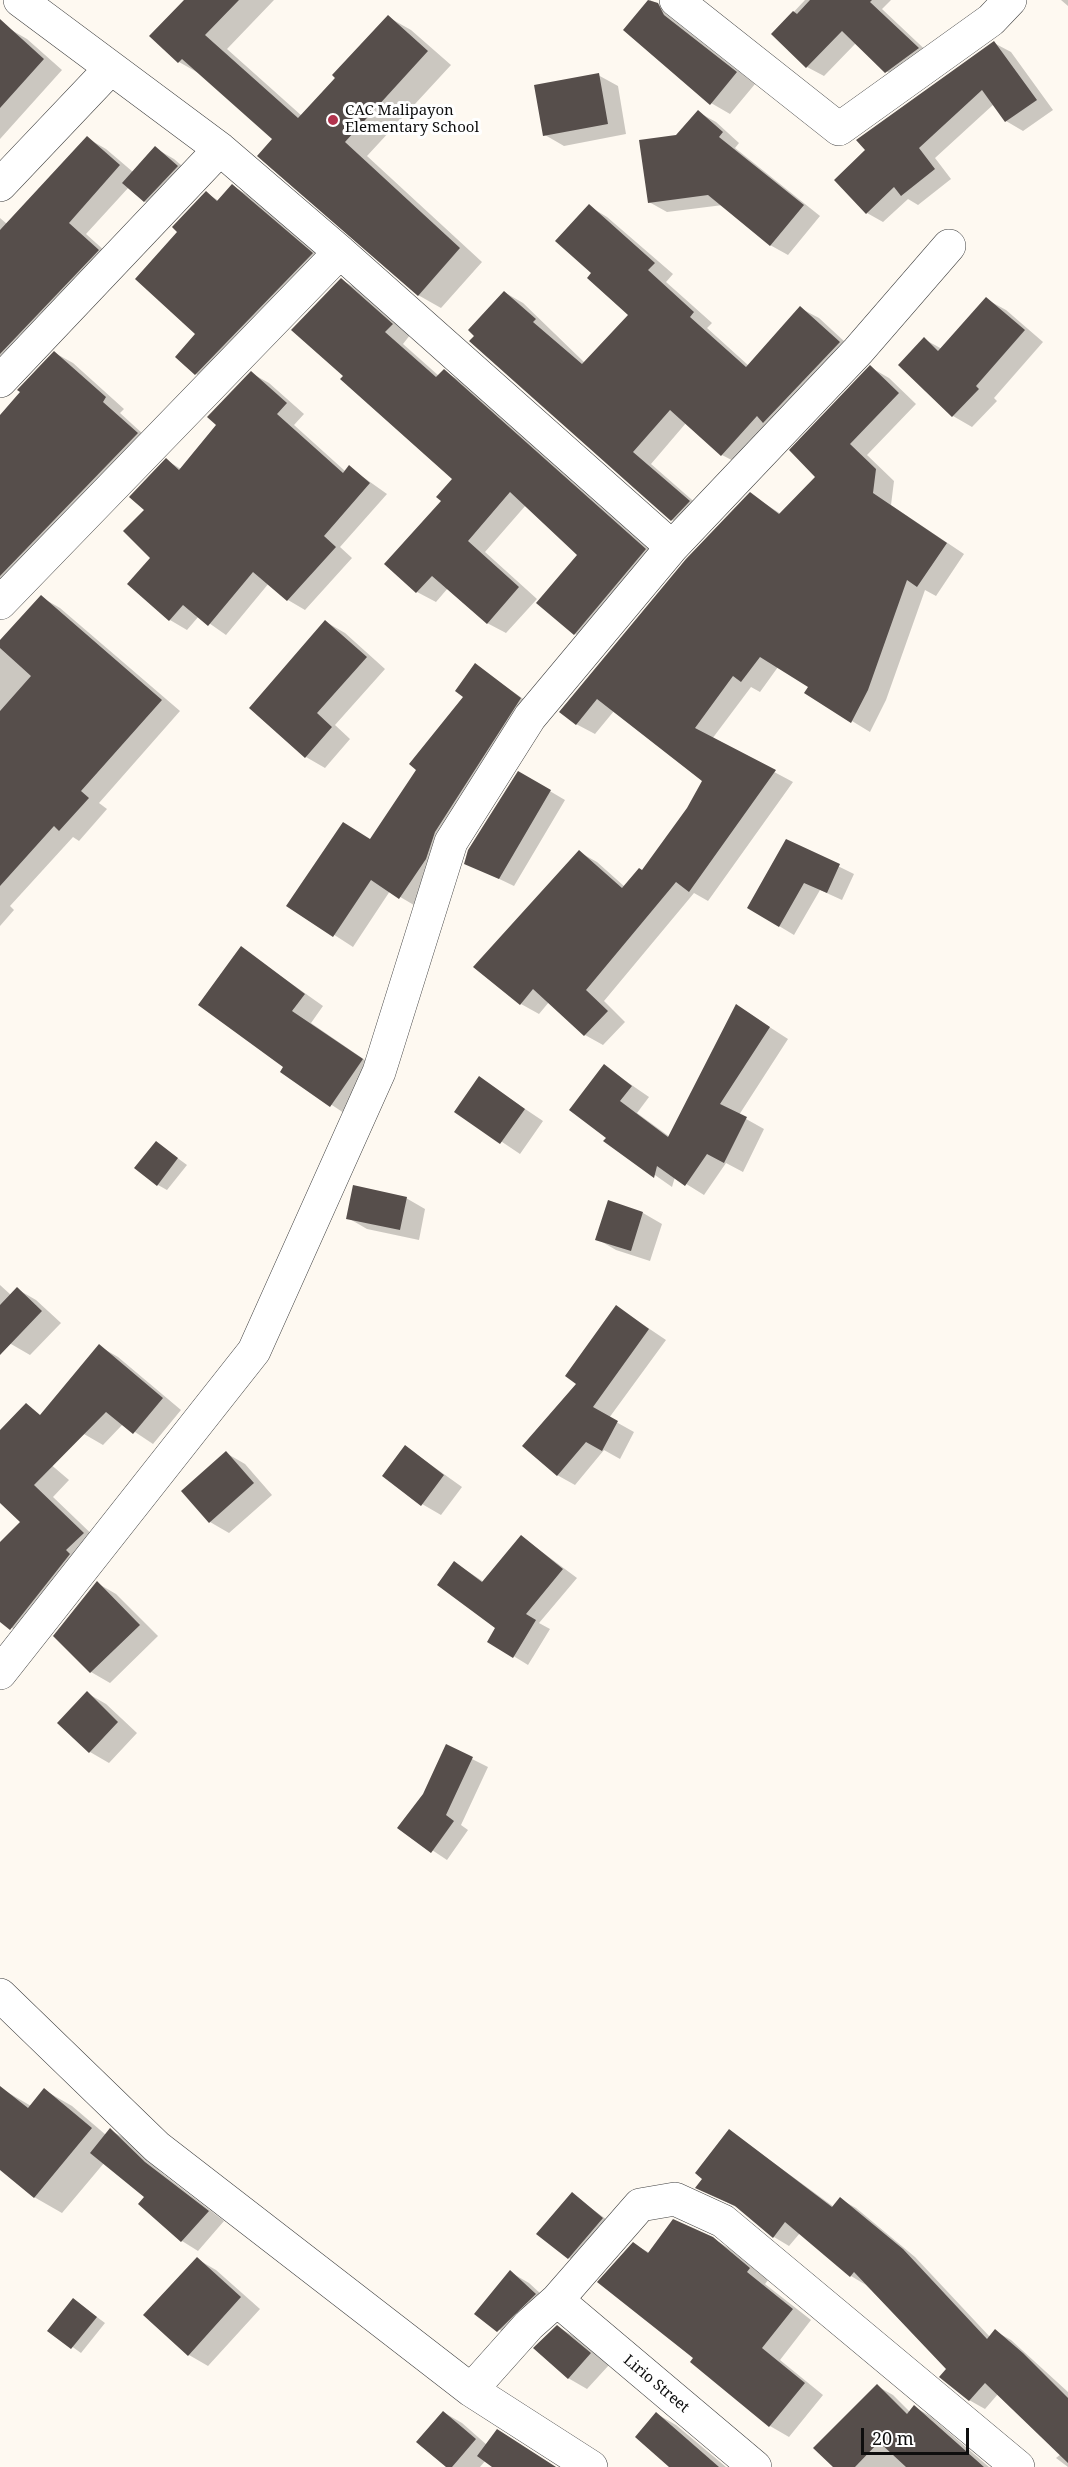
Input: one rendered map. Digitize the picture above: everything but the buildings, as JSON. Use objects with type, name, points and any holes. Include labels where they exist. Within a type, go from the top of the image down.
[{"type":"street","points":[[20,0],[220,149],[340,252],[672,547]]},
{"type":"street","points":[[676,0],[839,129],[991,21],[1010,0]]},
{"type":"street","points":[[0,185],[111,68]]},
{"type":"street","points":[[0,381],[220,149]]},
{"type":"street","points":[[0,1673],[255,1351],[379,1072],[451,842],[530,717],[672,547],[858,351],[949,246]]},
{"type":"street","points":[[0,603],[340,252]]},
{"type":"street","points":[[0,1995],[157,2147],[471,2390],[591,2467]]},
{"type":"street","points":[[471,2390],[529,2325],[557,2300],[640,2205],[675,2199],[723,2221],[1018,2467]]},
{"type":"street","name":"Lirio Street","points":[[557,2300],[755,2467]]},
{"type":"place","name":"CAC Malipayon Elementary School","points":[[333,120]]}]
